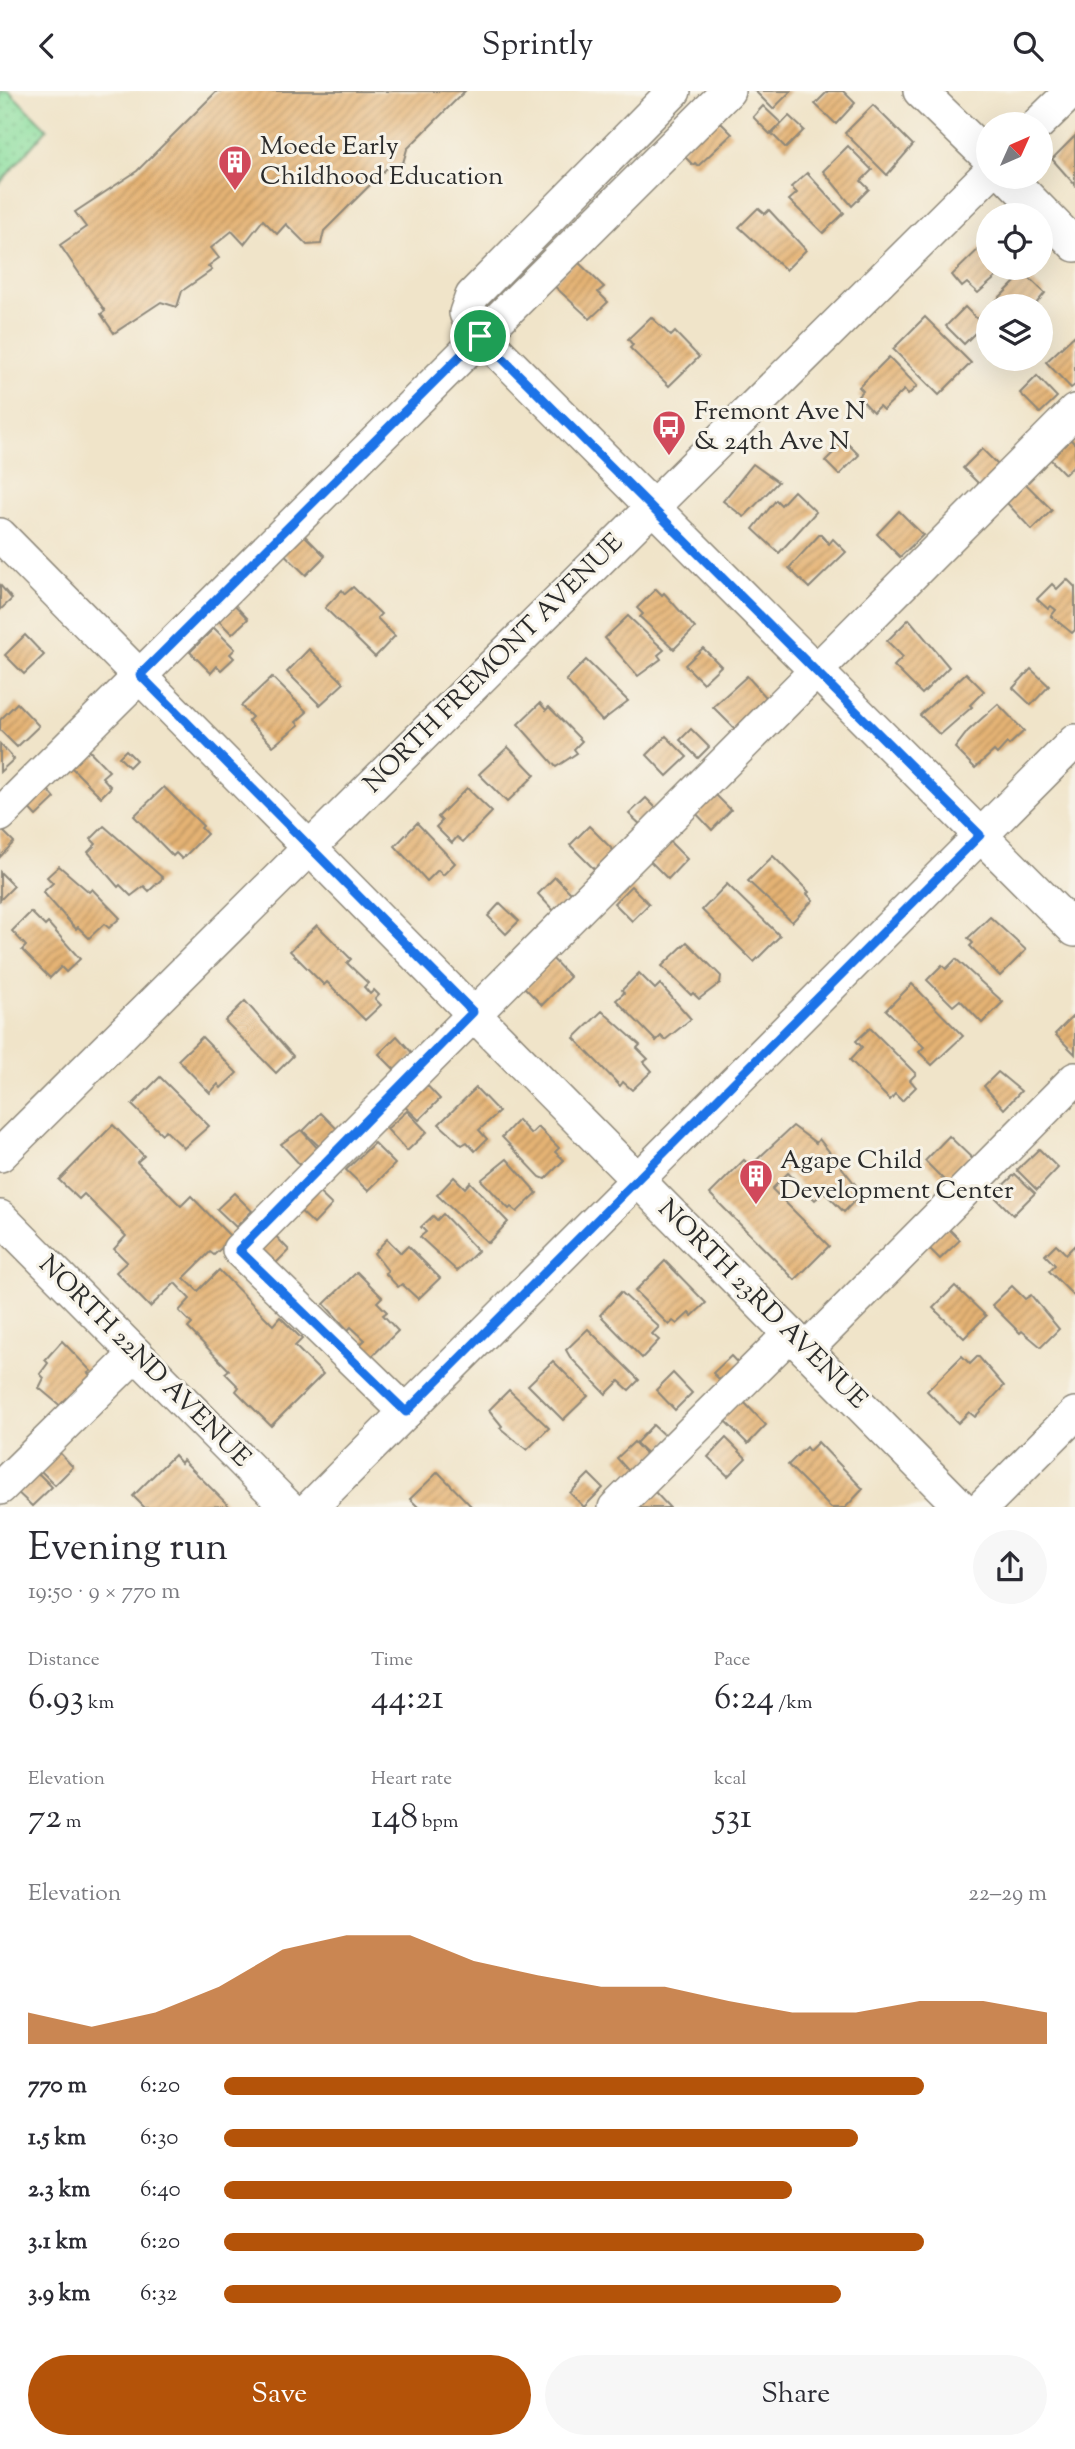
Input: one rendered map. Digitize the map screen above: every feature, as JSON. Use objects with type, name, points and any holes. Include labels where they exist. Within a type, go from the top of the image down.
[{"type":"street","points":[[674,91],[472,296],[466,313],[480,336],[1075,930]]},
{"type":"street","points":[[0,815],[728,91]]},
{"type":"street","points":[[1050,112],[1072,91]]},
{"type":"street","points":[[938,97],[976,142]]},
{"type":"street","name":"NORTH FREMONT AVENUE","points":[[0,1155],[976,186]]},
{"type":"street","points":[[1020,189],[1075,245]]},
{"type":"street","points":[[406,1412],[239,1250],[473,1012],[1075,411]]},
{"type":"street","name":"NORTH 23RD AVENUE","points":[[0,535],[962,1507]]},
{"type":"street","points":[[310,1507],[1075,741]]},
{"type":"street","points":[[615,1507],[798,1342],[1075,1079]]},
{"type":"street","name":"NORTH 22ND AVENUE","points":[[0,1217],[289,1507]]},
{"type":"street","points":[[0,1488],[136,1354]]},
{"type":"street","points":[[981,1507],[1075,1414]]},
{"type":"green space","points":[[0,91],[9,91],[47,129],[0,183]]},
{"type":"building","name":"Moede Early Childhood Education","points":[[217,91],[465,91],[407,149],[403,163],[390,165],[324,231],[321,244],[307,245],[286,224],[277,234],[263,220],[244,244],[232,231],[211,248],[219,258],[208,266],[212,270],[182,291],[177,307],[161,302],[114,333],[101,314],[105,311],[60,245],[86,227],[75,212],[137,171]]},
{"type":"building","points":[[755,91],[791,91],[773,109]]},
{"type":"building","points":[[828,91],[843,91],[855,103],[836,124],[815,104]]},
{"type":"building","points":[[873,105],[913,145],[887,175],[845,133]]},
{"type":"building","points":[[763,106],[781,123],[770,134],[753,117]]},
{"type":"building","points":[[713,115],[732,134],[698,166],[695,163],[693,165],[680,152]]},
{"type":"building","points":[[789,116],[804,130],[786,148],[772,134]]},
{"type":"building","points":[[1075,136],[1075,185],[1054,161],[1054,157]]},
{"type":"building","points":[[848,146],[872,170],[861,181],[869,189],[852,206],[823,171]]},
{"type":"building","points":[[807,173],[844,213],[823,233],[789,200],[797,193],[791,187]]},
{"type":"building","points":[[758,208],[765,214],[769,210],[806,250],[786,270],[739,227]]},
{"type":"building","points":[[976,252],[976,280],[993,280],[978,293],[967,283],[962,287],[952,275]]},
{"type":"building","points":[[576,260],[604,287],[598,292],[608,302],[590,319],[552,284]]},
{"type":"building","points":[[1017,280],[1031,280],[1045,293],[1044,294],[1003,294]]},
{"type":"building","points":[[965,307],[976,318],[976,332],[964,344],[946,326]]},
{"type":"building","points":[[651,317],[671,336],[675,332],[699,357],[669,386],[630,348],[633,345],[628,339]]},
{"type":"building","points":[[925,317],[971,363],[939,395],[893,349]]},
{"type":"building","points":[[1075,335],[1075,385],[1071,388],[1053,369],[1053,355]]},
{"type":"building","points":[[889,357],[917,386],[908,395],[904,390],[883,410],[879,406],[873,412],[858,396],[863,391],[859,387]]},
{"type":"building","points":[[1037,376],[1057,397],[1040,413],[1020,393]]},
{"type":"building","points":[[1065,434],[1075,444],[1075,464],[1065,474],[1045,454]]},
{"type":"building","points":[[845,441],[859,455],[839,475],[825,461]]},
{"type":"building","points":[[982,449],[1001,468],[982,487],[963,468]]},
{"type":"building","points":[[753,464],[778,482],[744,517],[723,501]]},
{"type":"building","points":[[1026,484],[1052,510],[1032,530],[1007,503]]},
{"type":"building","points":[[794,491],[816,512],[779,553],[753,529],[776,500],[781,505]]},
{"type":"building","points":[[899,511],[923,535],[900,557],[877,534]]},
{"type":"building","points":[[298,529],[325,556],[306,575],[278,548]]},
{"type":"building","points":[[820,534],[829,544],[833,539],[846,552],[809,588],[789,568]]},
{"type":"building","points":[[1067,579],[1075,587],[1075,630],[1072,633],[1051,616],[1056,610],[1051,606],[1048,609],[1037,599],[1052,584],[1057,589]]},
{"type":"building","points":[[0,585],[12,599],[0,610]]},
{"type":"building","points":[[353,587],[381,614],[377,618],[395,636],[375,657],[325,608],[342,590],[345,594]]},
{"type":"building","points":[[656,589],[662,595],[664,593],[695,628],[674,649],[640,617],[643,614],[637,608]]},
{"type":"building","points":[[231,601],[248,619],[232,634],[215,617]]},
{"type":"building","points":[[628,616],[664,650],[658,655],[661,659],[638,676],[605,638]]},
{"type":"building","points":[[909,619],[949,667],[922,694],[894,666],[903,657],[887,641]]},
{"type":"building","points":[[214,628],[235,649],[230,654],[234,658],[221,670],[217,666],[211,673],[190,652]]},
{"type":"building","points":[[25,635],[44,655],[24,674],[5,655]]},
{"type":"building","points":[[703,648],[721,666],[703,683],[685,665]]},
{"type":"building","points":[[309,649],[344,683],[320,705],[287,672]]},
{"type":"building","points":[[586,660],[628,701],[602,721],[566,680]]},
{"type":"building","points":[[1031,669],[1049,686],[1031,705],[1013,688]]},
{"type":"building","points":[[966,673],[984,691],[970,705],[972,707],[940,735],[920,715]]},
{"type":"building","points":[[747,676],[766,697],[736,730],[713,707]]},
{"type":"building","points":[[272,677],[307,712],[296,722],[299,725],[273,746],[248,721],[252,717],[241,706]]},
{"type":"building","points":[[17,703],[39,726],[17,747],[0,730],[0,720]]},
{"type":"building","points":[[540,703],[546,710],[549,707],[582,741],[574,749],[577,753],[556,767],[518,724]]},
{"type":"building","points":[[998,704],[1024,731],[1009,745],[1007,743],[997,754],[994,751],[975,768],[955,748],[968,731]]},
{"type":"building","points":[[691,729],[709,747],[698,758],[680,740]]},
{"type":"building","points":[[666,736],[687,757],[667,776],[647,755]]},
{"type":"building","points":[[0,744],[14,759],[0,772]]},
{"type":"building","points":[[83,744],[109,771],[102,777],[111,787],[101,797],[65,761]]},
{"type":"building","points":[[508,747],[535,775],[507,802],[479,774]]},
{"type":"building","points":[[126,750],[136,760],[129,767],[119,757]]},
{"type":"building","points":[[44,785],[55,798],[36,816],[25,804]]},
{"type":"building","points":[[164,787],[203,826],[201,828],[207,834],[182,859],[176,853],[173,856],[134,816]]},
{"type":"building","points":[[467,788],[492,812],[463,842],[457,837],[452,843],[436,827],[442,821],[438,817]]},
{"type":"building","points":[[711,790],[731,810],[712,830],[692,809]]},
{"type":"building","points":[[646,798],[658,810],[642,826],[629,814]]},
{"type":"building","points":[[417,823],[455,863],[443,875],[438,870],[427,881],[395,846]]},
{"type":"building","points":[[104,826],[163,878],[149,891],[144,886],[131,896],[120,885],[118,887],[88,852],[96,844],[91,839]]},
{"type":"building","points":[[589,826],[616,853],[597,872],[570,845]]},
{"type":"building","points":[[0,828],[14,842],[0,857]]},
{"type":"building","points":[[669,841],[687,859],[668,879],[650,861]]},
{"type":"building","points":[[773,856],[809,892],[807,894],[813,900],[792,922],[748,881]]},
{"type":"building","points":[[59,866],[89,892],[92,889],[120,918],[109,928],[104,924],[89,938],[78,927],[76,929],[43,892],[53,883],[47,877]]},
{"type":"building","points":[[0,872],[14,886],[0,900]]},
{"type":"building","points":[[555,877],[572,894],[555,912],[538,894]]},
{"type":"building","points":[[727,884],[780,936],[754,962],[702,910]]},
{"type":"building","points":[[631,886],[649,904],[632,921],[614,903]]},
{"type":"building","points":[[500,903],[519,921],[506,934],[488,916]]},
{"type":"building","points":[[31,912],[45,926],[48,923],[80,959],[66,972],[61,967],[50,978],[22,950],[26,946],[12,931]]},
{"type":"building","points":[[990,917],[1026,950],[1000,976],[970,946],[973,943],[968,938]]},
{"type":"building","points":[[317,925],[351,959],[347,963],[368,983],[364,987],[370,994],[374,990],[379,995],[375,999],[381,1005],[365,1020],[327,982],[324,985],[290,951]]},
{"type":"building","points":[[687,942],[721,976],[720,983],[699,999],[693,993],[691,995],[662,966]]},
{"type":"building","points":[[549,955],[570,977],[542,1005],[520,983]]},
{"type":"building","points":[[956,959],[1003,1002],[982,1023],[960,1000],[953,1006],[927,980],[942,965],[946,969]]},
{"type":"building","points":[[639,973],[655,989],[660,984],[691,1019],[665,1040],[661,1036],[656,1041],[616,1000]]},
{"type":"building","points":[[912,984],[963,1036],[932,1065],[919,1052],[924,1047],[886,1010]]},
{"type":"building","points":[[245,1001],[293,1056],[276,1073],[225,1021]]},
{"type":"building","points":[[602,1011],[640,1045],[637,1048],[648,1059],[644,1062],[652,1071],[632,1090],[623,1082],[620,1086],[574,1038]]},
{"type":"building","points":[[1075,1014],[1075,1054],[1055,1034]]},
{"type":"building","points":[[870,1028],[916,1074],[910,1080],[916,1087],[902,1101],[895,1094],[890,1100],[850,1060],[862,1047],[856,1041]]},
{"type":"building","points":[[397,1036],[414,1055],[397,1072],[379,1054]]},
{"type":"building","points":[[202,1037],[237,1073],[221,1088],[218,1084],[210,1093],[178,1060]]},
{"type":"building","points":[[998,1072],[1021,1091],[1004,1109],[984,1086]]},
{"type":"building","points":[[160,1077],[209,1126],[184,1148],[165,1130],[162,1134],[132,1105]]},
{"type":"building","points":[[420,1078],[440,1099],[419,1120],[398,1100]]},
{"type":"building","points":[[476,1088],[499,1112],[479,1130],[487,1139],[475,1151],[467,1142],[462,1145],[439,1124]]},
{"type":"building","points":[[407,1111],[427,1132],[407,1151],[387,1129]]},
{"type":"building","points":[[321,1113],[339,1131],[322,1149],[303,1131]]},
{"type":"building","points":[[518,1120],[531,1134],[538,1127],[559,1148],[555,1152],[564,1160],[545,1179],[502,1137]]},
{"type":"building","points":[[113,1125],[144,1156],[137,1162],[181,1206],[191,1196],[232,1238],[214,1255],[210,1252],[184,1278],[198,1291],[219,1270],[273,1325],[280,1317],[302,1339],[295,1346],[323,1374],[271,1426],[236,1391],[239,1387],[225,1373],[229,1370],[188,1328],[192,1324],[179,1311],[190,1299],[175,1283],[150,1307],[116,1272],[127,1262],[114,1249],[126,1236],[84,1194],[79,1199],[59,1180]]},
{"type":"building","name":"Agape Child Development Center","points":[[793,1126],[816,1143],[819,1139],[862,1193],[844,1212],[824,1192],[815,1200],[788,1173],[772,1189],[829,1246],[795,1280],[710,1194],[744,1160],[750,1166]]},
{"type":"building","points":[[301,1130],[320,1151],[303,1168],[281,1144]]},
{"type":"building","points":[[949,1136],[977,1163],[952,1188],[925,1161]]},
{"type":"building","points":[[374,1143],[395,1164],[368,1191],[346,1170]]},
{"type":"building","points":[[1039,1149],[1058,1168],[1037,1190],[1017,1170]]},
{"type":"building","points":[[507,1159],[537,1193],[517,1212],[511,1207],[509,1209],[481,1180]]},
{"type":"building","points":[[1015,1174],[1035,1193],[1013,1215],[993,1195]]},
{"type":"building","points":[[454,1177],[465,1188],[470,1182],[508,1222],[488,1243],[437,1195]]},
{"type":"building","points":[[311,1185],[332,1205],[314,1224],[293,1204]]},
{"type":"building","points":[[234,1193],[252,1211],[236,1227],[217,1209]]},
{"type":"building","points":[[443,1214],[478,1251],[457,1271],[420,1237],[426,1232],[421,1227],[433,1216],[437,1220]]},
{"type":"building","points":[[946,1226],[960,1240],[940,1259],[926,1245]]},
{"type":"building","points":[[268,1228],[289,1250],[270,1269],[249,1247]]},
{"type":"building","points":[[387,1239],[401,1253],[408,1246],[440,1278],[418,1299],[402,1284],[398,1287],[385,1273],[388,1271],[374,1253]]},
{"type":"building","points":[[1056,1244],[1066,1254],[1075,1245],[1075,1297],[1049,1271],[1055,1265],[1045,1255]]},
{"type":"building","points":[[665,1261],[706,1303],[692,1316],[689,1313],[677,1324],[673,1321],[669,1325],[635,1291]]},
{"type":"building","points":[[357,1272],[382,1297],[377,1302],[387,1312],[383,1315],[398,1331],[367,1361],[355,1349],[365,1340],[351,1327],[348,1330],[324,1304]]},
{"type":"building","points":[[955,1286],[986,1316],[964,1338],[933,1308]]},
{"type":"building","points":[[1012,1286],[1025,1299],[1031,1295],[1059,1329],[1041,1347],[1022,1331],[1020,1333],[992,1305]]},
{"type":"building","points":[[621,1292],[659,1327],[652,1334],[659,1340],[642,1358],[600,1315]]},
{"type":"building","points":[[588,1329],[639,1380],[629,1390],[619,1381],[606,1394],[570,1357],[566,1350]]},
{"type":"building","points":[[62,1341],[91,1371],[88,1373],[92,1377],[63,1408],[39,1388],[44,1378],[40,1374],[48,1363],[45,1360]]},
{"type":"building","points":[[731,1356],[744,1370],[727,1387],[713,1373]]},
{"type":"building","points":[[962,1356],[970,1364],[978,1356],[1004,1386],[975,1417],[969,1412],[958,1423],[927,1391]]},
{"type":"building","points":[[553,1361],[588,1396],[563,1420],[528,1385]]},
{"type":"building","points":[[673,1373],[692,1393],[675,1410],[656,1390]]},
{"type":"building","points":[[509,1390],[549,1428],[527,1450],[500,1428],[502,1426],[489,1410]]},
{"type":"building","points":[[741,1399],[766,1425],[748,1444],[722,1418]]},
{"type":"building","points":[[653,1425],[669,1440],[652,1458],[636,1443]]},
{"type":"building","points":[[726,1438],[746,1458],[728,1476],[708,1457]]},
{"type":"building","points":[[634,1442],[650,1459],[633,1476],[617,1458]]},
{"type":"building","points":[[818,1442],[863,1489],[846,1507],[830,1507],[788,1465],[806,1447],[809,1451]]},
{"type":"building","points":[[56,1449],[73,1467],[55,1485],[38,1468]]},
{"type":"building","points":[[174,1455],[181,1463],[183,1460],[229,1506],[144,1507],[133,1496]]},
{"type":"building","points":[[32,1467],[52,1487],[32,1506],[12,1487]]},
{"type":"building","points":[[438,1472],[472,1507],[418,1507],[410,1499]]},
{"type":"building","points":[[589,1474],[603,1488],[584,1507],[570,1493]]},
{"type":"building","points":[[654,1491],[669,1507],[639,1507]]},
{"type":"place","name":"Moede Early Childhood Education","points":[[235,192]]},
{"type":"place","name":"Fremont Ave N & 24th Ave N","points":[[669,457]]},
{"type":"place","name":"Agape Child Development Center","points":[[756,1206]]},
{"type":"route","points":[[480,336],[980,835],[406,1412],[239,1250],[473,1012],[140,675],[480,336]]}]
